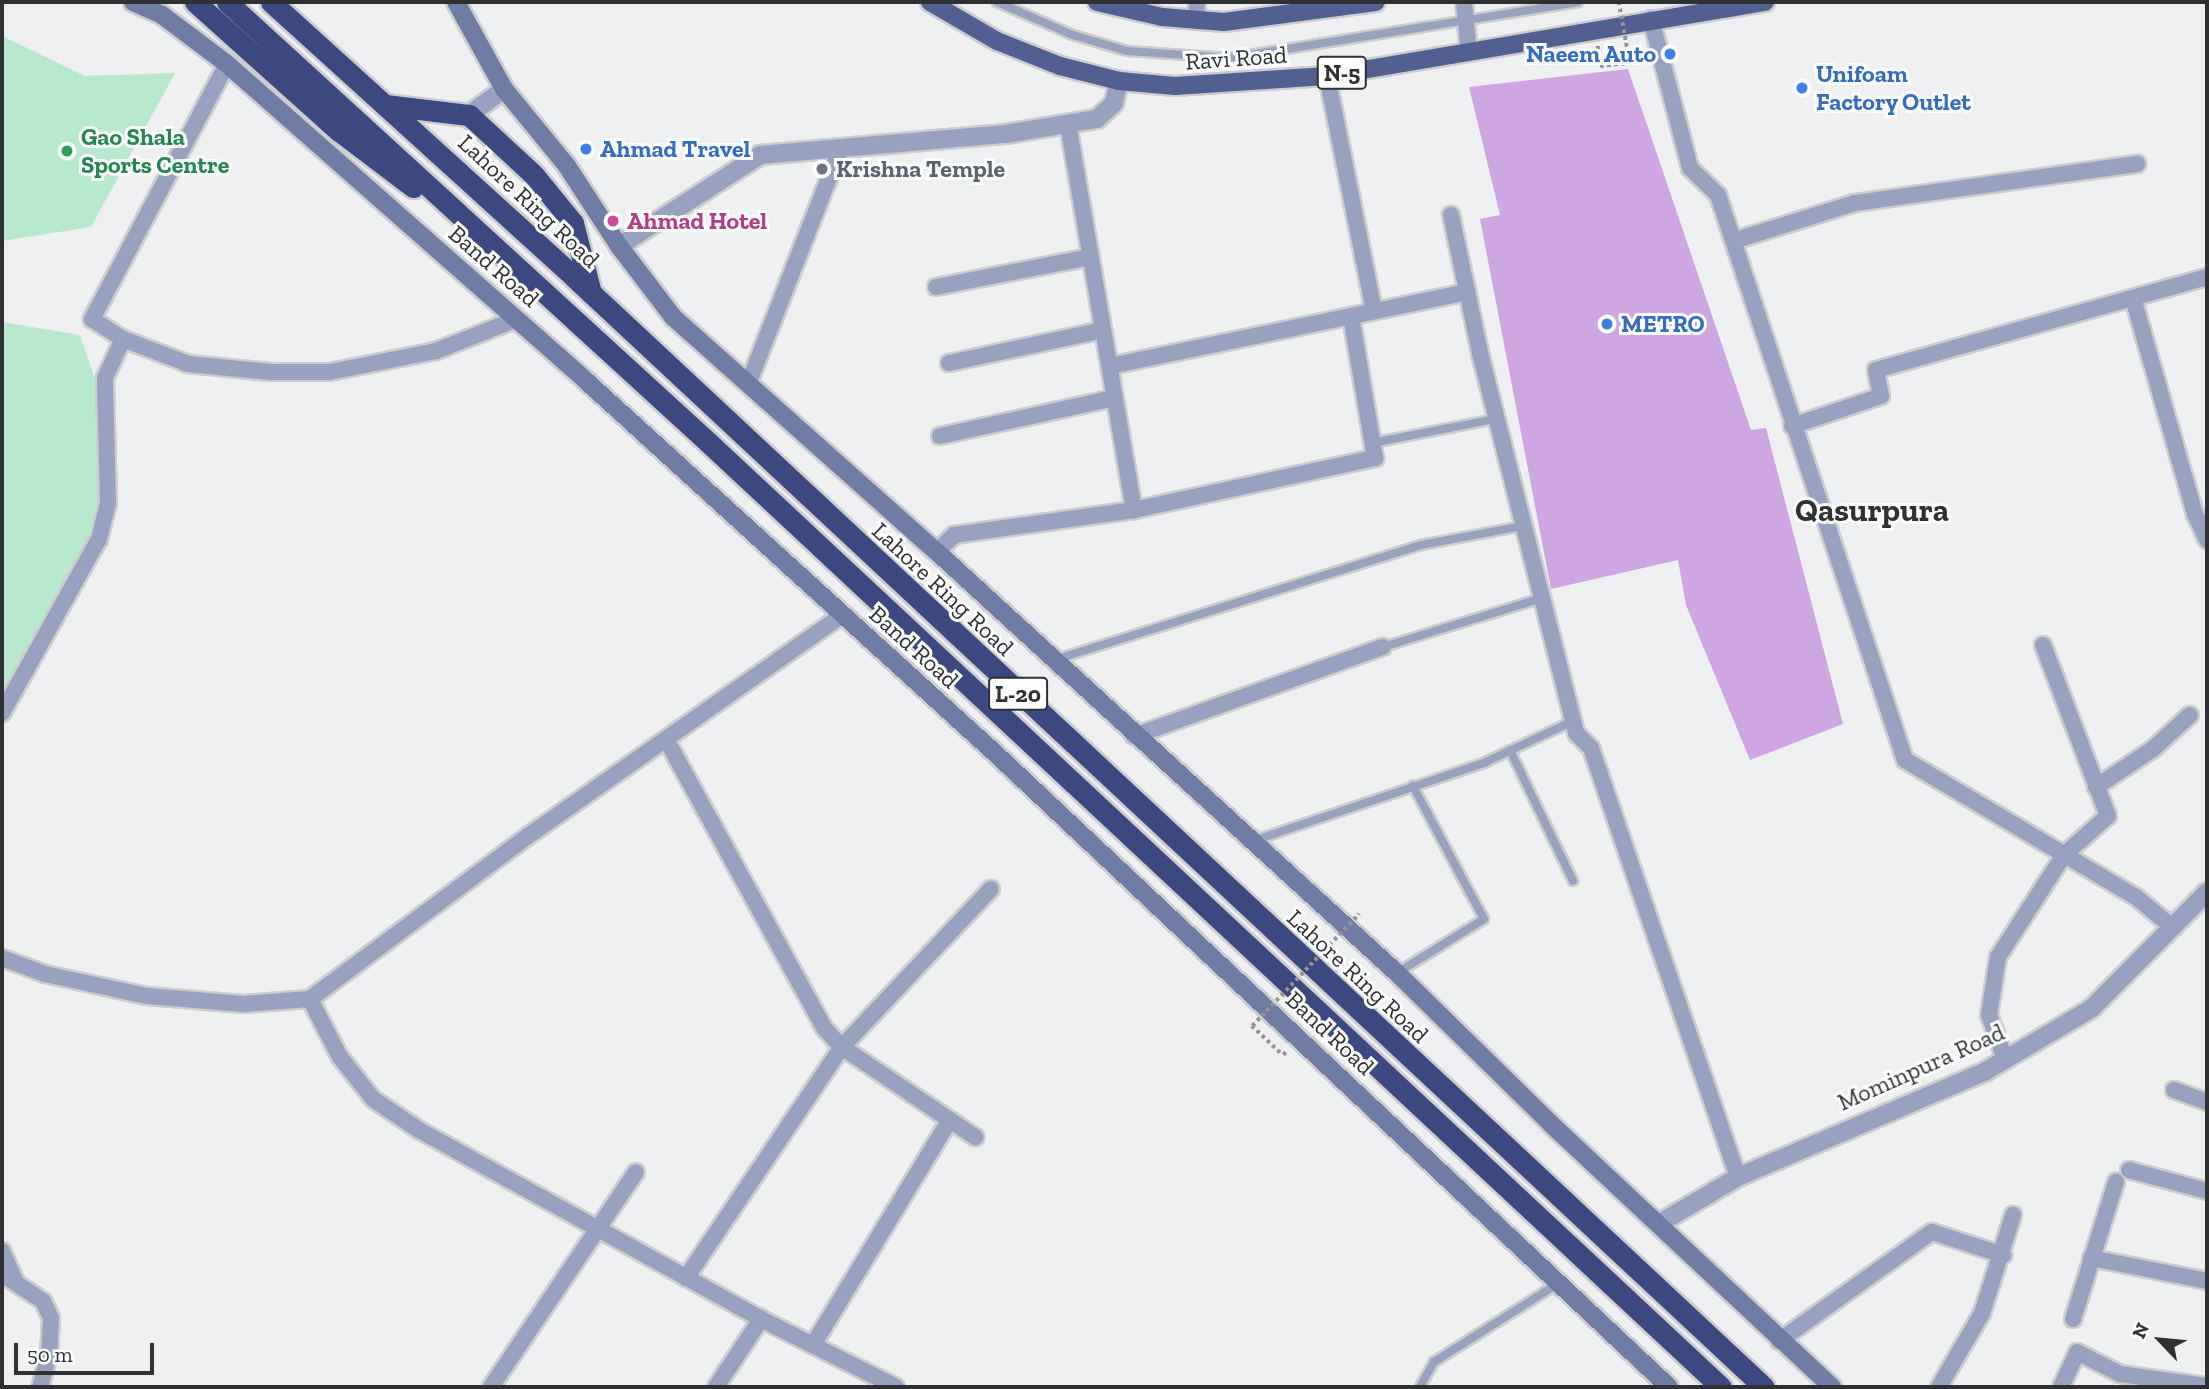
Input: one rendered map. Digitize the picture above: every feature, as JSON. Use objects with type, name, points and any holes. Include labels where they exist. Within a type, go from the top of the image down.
[{"type":"highway","points":[[195,2],[353,143],[462,219]]},
{"type":"highway","name":"L-20","points":[[227,2],[709,443],[1721,1387]]},
{"type":"highway","name":"Lahore Ring Road","points":[[271,2],[591,293],[1764,1387]]},
{"type":"highway","points":[[385,105],[469,115],[534,175],[573,223],[591,293]]},
{"type":"main road","name":"Band Road","points":[[132,2],[162,15],[227,64],[517,319],[844,615],[1669,1387]]},
{"type":"main road","points":[[456,2],[504,89],[566,166],[619,246],[673,317],[750,382],[1397,973],[1551,1124],[1660,1223],[1779,1341],[1832,1387]]},
{"type":"main road","name":"Ravi Road","points":[[930,2],[996,41],[1060,66],[1119,81],[1186,86],[1327,76],[1469,54],[1651,19],[1765,2]]},
{"type":"main road","name":"Ravi Road","points":[[1097,2],[1139,14],[1196,21],[1261,19],[1376,2]]},
{"type":"street","points":[[1196,21],[1197,2]]},
{"type":"street","points":[[1464,2],[1469,54]]},
{"type":"street","points":[[1651,19],[1690,168],[1718,195],[1792,426],[1905,760],[2136,897],[2172,927]]},
{"type":"street","points":[[227,64],[92,319],[123,339],[188,364],[271,372],[330,372],[436,351],[517,319]]},
{"type":"street","points":[[1327,76],[1374,311]]},
{"type":"street","points":[[619,246],[760,155],[1006,134],[1097,119],[1114,103],[1119,81]]},
{"type":"street","points":[[469,115],[504,89]]},
{"type":"street","points":[[1068,124],[1134,510]]},
{"type":"street","points":[[338,164],[353,143]]},
{"type":"street","points":[[750,382],[840,150]]},
{"type":"street","points":[[1733,241],[1855,203],[2137,164]]},
{"type":"street","points":[[1451,215],[1496,419],[1576,733],[1591,748],[1738,1177]]},
{"type":"street","points":[[936,287],[1091,257]]},
{"type":"street","points":[[1792,426],[1881,396],[1876,370],[2207,277]]},
{"type":"street","points":[[1110,366],[1467,292]]},
{"type":"street","points":[[2133,298],[2201,512],[2207,540]]},
{"type":"street","points":[[937,552],[954,535],[1134,510],[1375,458],[1351,316]]},
{"type":"street","points":[[950,363],[1103,330]]},
{"type":"street","points":[[2,713],[99,539],[108,504],[105,377],[123,339]]},
{"type":"street","points":[[940,436],[1115,398]]},
{"type":"street","points":[[2,958],[46,974],[147,996],[243,1004],[310,999],[666,739],[844,615]]},
{"type":"street","points":[[2005,1059],[1989,1015],[1998,957],[2064,855],[2108,816],[2043,645]]},
{"type":"street","points":[[1135,736],[1383,647]]},
{"type":"street","points":[[2096,787],[2153,749],[2190,715]]},
{"type":"street","points":[[666,739],[814,1014],[842,1046],[975,1137]]},
{"type":"street","points":[[686,1278],[842,1046],[991,890]]},
{"type":"street","name":"Mominpura Road","points":[[1660,1223],[1738,1177],[2005,1059],[2091,1009],[2207,892]]},
{"type":"street","points":[[310,999],[340,1057],[373,1099],[419,1130],[761,1319],[896,1387]]},
{"type":"street","points":[[2174,1090],[2207,1102]]},
{"type":"street","points":[[813,1345],[950,1120]]},
{"type":"street","points":[[2129,1170],[2207,1191]]},
{"type":"street","points":[[491,1387],[600,1230],[636,1172]]},
{"type":"street","points":[[2073,1319],[2116,1182]]},
{"type":"street","points":[[1939,1387],[1982,1313],[2003,1255],[2012,1215]]},
{"type":"street","points":[[1779,1341],[1932,1232],[2003,1255]]},
{"type":"street","points":[[2,1251],[9,1278],[43,1301],[51,1318],[49,1354],[40,1387]]},
{"type":"street","points":[[2091,1258],[2207,1281]]},
{"type":"street","points":[[716,1387],[761,1319]]},
{"type":"street","points":[[2061,1387],[2077,1352],[2120,1374],[2207,1386]]},
{"type":"lane","points":[[997,2],[1073,35],[1128,51],[1230,58],[1578,2]]},
{"type":"lane","points":[[1372,443],[1496,419]]},
{"type":"lane","points":[[1054,660],[1421,545],[1523,526]]},
{"type":"lane","points":[[1383,647],[1542,598]]},
{"type":"lane","points":[[1253,841],[1510,750],[1573,720]]},
{"type":"lane","points":[[1510,750],[1573,881]]},
{"type":"lane","points":[[1397,973],[1484,919],[1413,786]]},
{"type":"lane","points":[[1420,1387],[1434,1362],[1559,1283]]},
{"type":"path","points":[[1600,66],[1630,63],[1619,2]]},
{"type":"path","points":[[1283,1055],[1252,1026],[1359,914]]},
{"type":"green space","name":"Gao Shala Sports Centre","points":[[2,36],[85,76],[175,73],[91,227],[2,241]]},
{"type":"green space","points":[[2,322],[80,335],[108,417],[115,514],[2,711]]},
{"type":"building","name":"METRO","points":[[1628,69],[1751,430],[1766,428],[1843,724],[1750,760],[1686,605],[1678,560],[1551,589],[1480,219],[1500,215],[1469,87]]},
{"type":"place","name":"Naeem Auto","points":[[1670,54]]},
{"type":"place","name":"Unifoam Factory Outlet","points":[[1802,88]]},
{"type":"place","name":"Ahmad Travel","points":[[586,149]]},
{"type":"place","name":"Gao Shala Sports Centre","points":[[67,151]]},
{"type":"place","name":"Krishna Temple","points":[[822,169]]},
{"type":"place","name":"Ahmad Hotel","points":[[613,221]]},
{"type":"place","name":"METRO","points":[[1607,324]]},
{"type":"district","name":"Qasurpura","points":[[1872,510]]}]
